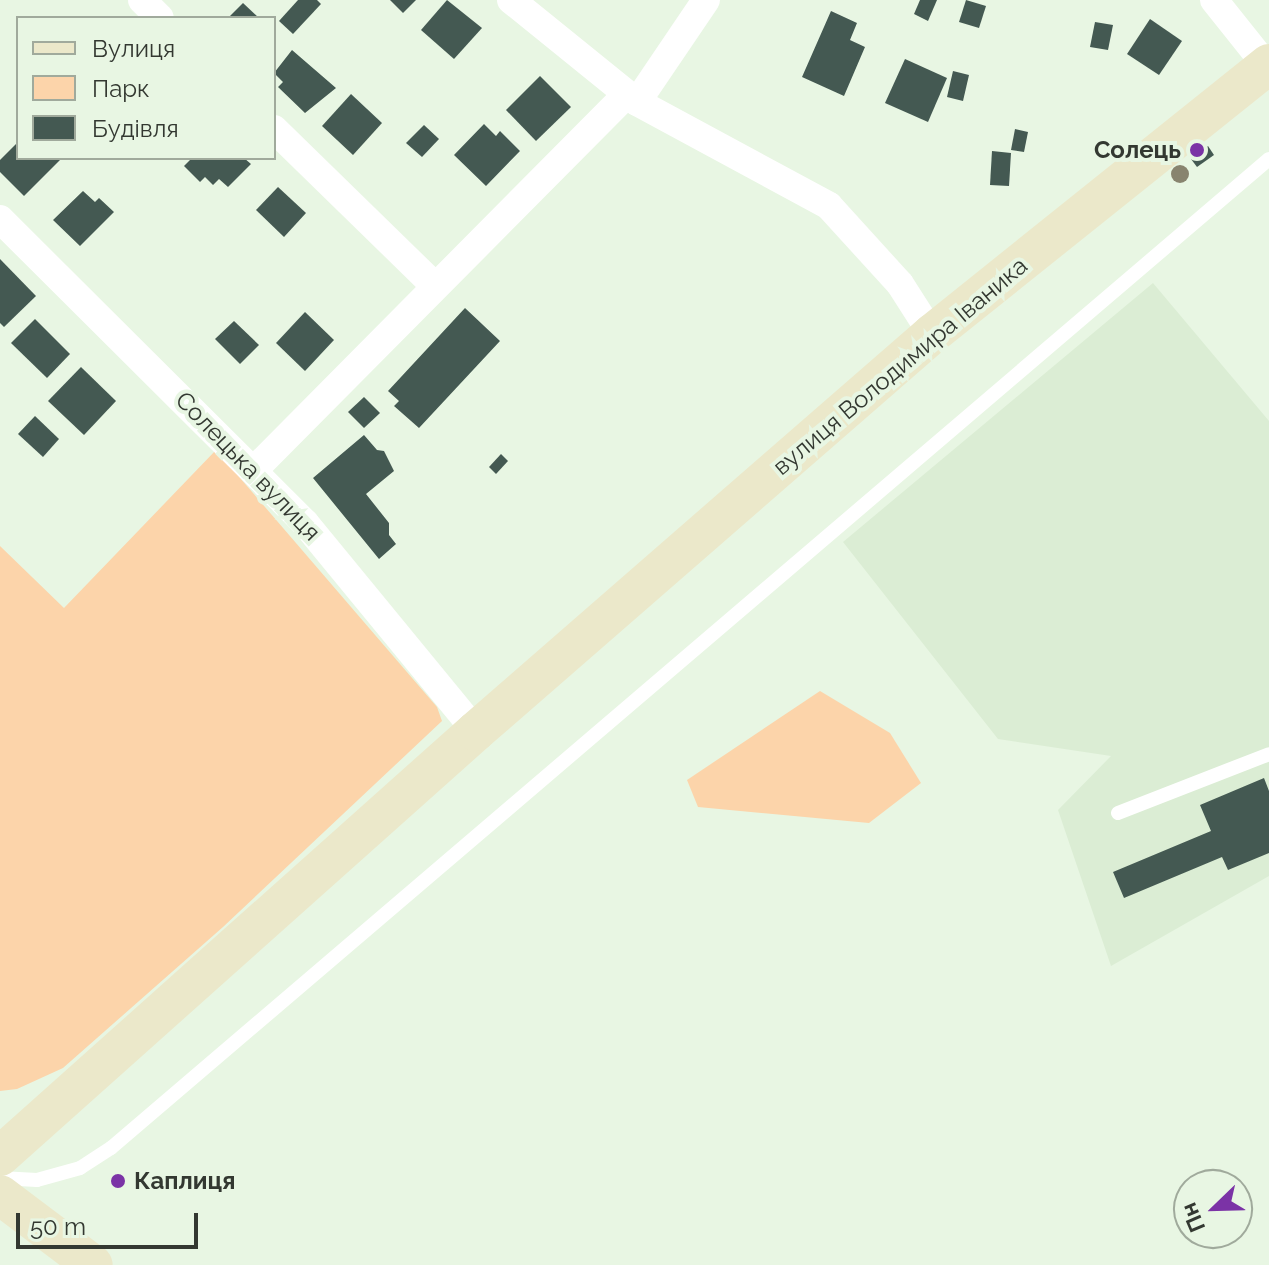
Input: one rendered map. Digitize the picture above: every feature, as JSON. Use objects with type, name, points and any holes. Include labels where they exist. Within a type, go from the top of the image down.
[{"type":"main road","name":"вулиця Володимира Іваника","points":[[0,1156],[476,731],[932,334],[1268,67]]},
{"type":"main road","points":[[0,1116],[61,1102]]},
{"type":"main road","points":[[0,1195],[93,1265]]},
{"type":"street","points":[[142,0],[158,16]]},
{"type":"street","points":[[511,0],[632,99],[829,206],[900,284],[932,334]]},
{"type":"street","points":[[255,469],[435,286],[632,99],[706,0]]},
{"type":"street","name":"вулиця Володимира Іваника","points":[[1214,0],[1268,67]]},
{"type":"street","points":[[276,131],[435,286]]},
{"type":"street","name":"Солецька вулиця","points":[[0,219],[255,469],[305,523],[476,731]]},
{"type":"lane","points":[[0,1178],[37,1180],[80,1168],[111,1148],[1269,159]]},
{"type":"lane","points":[[1118,813],[1269,754]]},
{"type":"shaded area","points":[[1153,283],[1269,421],[1269,876],[1111,966],[1058,810],[1111,756],[998,739],[843,542]]},
{"type":"green space","points":[[216,450],[437,707],[442,721],[223,927],[63,1068],[17,1089],[0,1091],[0,546],[64,608]]},
{"type":"green space","points":[[820,691],[890,733],[921,783],[869,823],[698,807],[687,780]]},
{"type":"building","points":[[298,0],[317,0],[321,4],[293,34],[279,21]]},
{"type":"building","points":[[390,0],[416,0],[403,13]]},
{"type":"building","points":[[447,0],[482,28],[454,59],[421,30]]},
{"type":"building","points":[[920,0],[937,0],[928,21],[914,14]]},
{"type":"building","points":[[966,0],[986,6],[979,28],[959,22]]},
{"type":"building","points":[[243,3],[257,16],[230,16]]},
{"type":"building","points":[[831,11],[857,23],[850,40],[865,47],[844,96],[802,77]]},
{"type":"building","points":[[1150,19],[1182,41],[1159,75],[1127,54]]},
{"type":"building","points":[[1095,22],[1113,25],[1108,50],[1090,47]]},
{"type":"building","points":[[292,50],[336,88],[305,113],[278,87],[283,82],[276,70]]},
{"type":"building","points":[[905,59],[947,78],[928,122],[885,103]]},
{"type":"building","points":[[953,71],[969,75],[963,101],[947,97]]},
{"type":"building","points":[[540,76],[571,107],[536,141],[506,110]]},
{"type":"building","points":[[351,94],[382,123],[353,155],[322,126]]},
{"type":"building","points":[[484,124],[496,136],[500,131],[520,151],[486,186],[454,155]]},
{"type":"building","points":[[424,125],[439,139],[422,157],[406,143]]},
{"type":"building","points":[[1015,129],[1028,132],[1024,152],[1011,150]]},
{"type":"building","points":[[16,144],[16,160],[60,160],[24,196],[0,172],[0,160]]},
{"type":"building","points":[[1208,146],[1214,155],[1197,167],[1191,159]]},
{"type":"building","points":[[992,151],[1011,153],[1009,186],[990,185]]},
{"type":"building","points":[[190,160],[246,160],[251,164],[228,187],[219,179],[213,185],[205,177],[200,182],[184,166]]},
{"type":"building","points":[[278,187],[306,213],[284,237],[256,210]]},
{"type":"building","points":[[83,191],[95,202],[99,198],[114,212],[80,246],[53,220]]},
{"type":"building","points":[[0,259],[36,296],[4,327],[0,323]]},
{"type":"building","points":[[465,308],[500,341],[419,428],[394,406],[399,401],[388,391]]},
{"type":"building","points":[[305,312],[334,340],[305,371],[276,343]]},
{"type":"building","points":[[35,319],[70,354],[47,378],[11,343]]},
{"type":"building","points":[[234,321],[259,345],[240,364],[215,339]]},
{"type":"building","points":[[81,367],[116,401],[84,435],[48,401]]},
{"type":"building","points":[[364,397],[380,413],[364,428],[348,412]]},
{"type":"building","points":[[35,416],[59,439],[43,457],[18,434]]},
{"type":"building","points":[[364,435],[377,450],[384,451],[394,471],[366,494],[389,523],[389,535],[396,544],[379,559],[313,478]]},
{"type":"building","points":[[501,454],[508,461],[496,474],[489,467]]},
{"type":"building","points":[[1264,778],[1269,791],[1269,853],[1228,870],[1222,857],[1124,898],[1113,872],[1211,831],[1200,805]]},
{"type":"place","name":"Солець","points":[[1197,150]]},
{"type":"place","name":"Каплиця","points":[[118,1181]]}]
